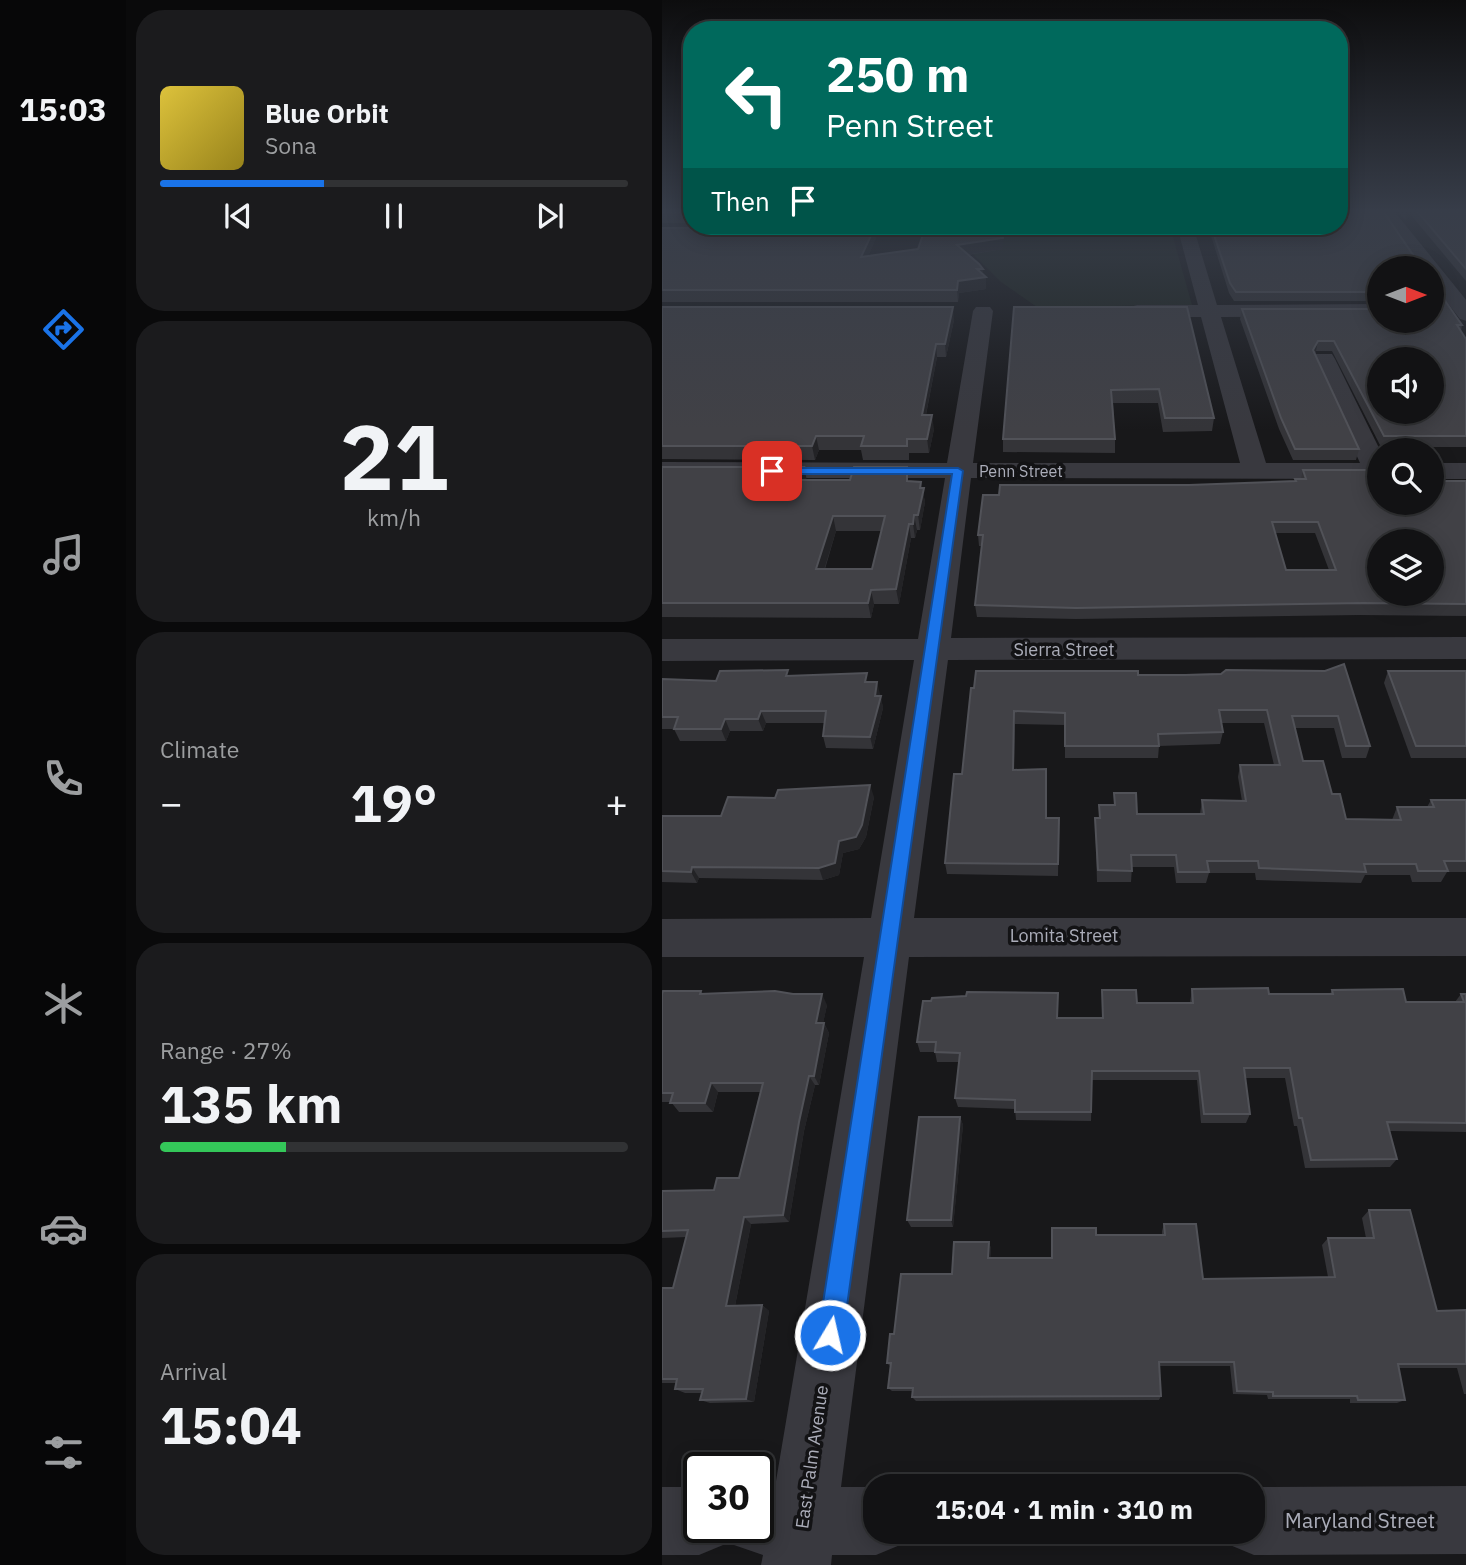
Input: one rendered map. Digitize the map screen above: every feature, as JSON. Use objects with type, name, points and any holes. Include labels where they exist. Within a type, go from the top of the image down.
[{"type":"street","points":[[1201,284],[1255,471]]},
{"type":"street","points":[[1444,289],[1459,311]]},
{"type":"street","points":[[1112,311],[1367,310]]},
{"type":"street","name":"East Palm Avenue","points":[[786,1536],[890,936],[958,471],[987,311]]},
{"type":"street","points":[[1325,359],[1367,448]]},
{"type":"street","name":"Penn Street","points":[[662,470],[1367,471]]},
{"type":"street","points":[[1444,471],[1466,471]]},
{"type":"street","name":"Sierra Street","points":[[662,650],[1466,648]]},
{"type":"street","name":"Lomita Street","points":[[662,938],[1466,937]]},
{"type":"street","name":"Maryland Street","points":[[1265,1521],[1466,1520]]},
{"type":"street","points":[[662,1521],[683,1521]]},
{"type":"street","points":[[786,1536],[863,1523]]},
{"type":"shaded area","points":[[1004,284],[1186,284],[1192,305],[1037,307]]},
{"type":"building","points":[[662,284],[958,284],[957,290],[662,290]]},
{"type":"building","points":[[1231,284],[1367,284],[1367,292],[1236,292]]},
{"type":"building","points":[[1444,299],[1462,325],[1457,325],[1466,339],[1466,436],[1384,436],[1378,424],[1444,424],[1444,347],[1367,347],[1367,404],[1334,341],[1318,341],[1313,350],[1359,449],[1295,449],[1281,418],[1242,309],[1367,309],[1367,333],[1444,333]]},
{"type":"building","points":[[662,307],[953,307],[945,344],[936,344],[922,415],[932,415],[927,439],[907,439],[907,446],[861,446],[864,436],[816,436],[812,446],[662,446]]},
{"type":"building","points":[[1014,307],[1187,307],[1214,418],[1165,418],[1159,389],[1111,390],[1115,439],[1003,439]]},
{"type":"building","points":[[662,467],[804,467],[798,480],[850,480],[854,467],[907,467],[907,481],[921,482],[920,488],[924,488],[918,515],[914,515],[913,524],[909,524],[896,589],[871,590],[868,603],[662,603]],"holes":[[[833,516],[885,516],[872,569],[816,569]]]},
{"type":"building","points":[[1303,470],[1367,470],[1367,515],[1444,515],[1444,481],[1466,481],[1466,604],[1444,604],[1444,529],[1367,529],[1367,603],[1076,608],[975,605],[983,535],[978,535],[983,495],[999,495],[1000,485],[1189,485],[1296,481],[1295,479],[1306,479]],"holes":[[[1272,522],[1318,522],[1336,570],[1286,570]]]},
{"type":"building","points":[[1344,664],[1370,746],[1346,746],[1338,716],[1292,716],[1303,761],[1323,761],[1332,794],[1340,794],[1346,819],[1401,820],[1397,807],[1434,807],[1431,800],[1466,800],[1466,861],[1444,861],[1448,871],[1418,871],[1416,864],[1364,864],[1366,872],[1259,868],[1258,861],[1207,861],[1209,872],[1178,872],[1176,855],[1131,855],[1132,871],[1098,870],[1095,818],[1100,818],[1099,805],[1115,805],[1114,793],[1136,793],[1137,814],[1204,814],[1202,800],[1246,801],[1240,765],[1280,765],[1267,710],[1219,710],[1223,732],[1158,734],[1159,746],[1065,746],[1065,713],[1014,711],[1013,770],[1046,769],[1046,818],[1059,818],[1058,864],[945,863],[954,774],[962,774],[971,688],[974,688],[976,671],[1138,671],[1138,675],[1185,675],[1221,674],[1226,670],[1325,671]]},
{"type":"building","points":[[788,670],[786,676],[867,673],[865,682],[877,682],[875,696],[881,696],[870,737],[823,736],[826,711],[761,711],[758,719],[725,719],[721,729],[674,729],[678,717],[662,717],[662,679],[716,681],[720,671]]},
{"type":"building","points":[[1388,671],[1466,671],[1466,746],[1416,746]]},
{"type":"building","points":[[870,785],[862,825],[856,837],[839,841],[835,863],[819,868],[692,867],[691,872],[662,871],[662,816],[721,816],[728,797],[775,798],[778,790]]},
{"type":"building","points":[[1268,988],[1269,994],[1333,994],[1332,990],[1403,989],[1406,1002],[1464,1002],[1461,994],[1466,994],[1466,1123],[1387,1122],[1397,1159],[1311,1160],[1302,1118],[1299,1118],[1290,1068],[1244,1068],[1250,1114],[1204,1114],[1199,1071],[1092,1071],[1091,1112],[1015,1112],[1015,1100],[955,1098],[960,1053],[935,1052],[936,1042],[917,1042],[923,1001],[966,996],[967,992],[1058,993],[1057,1018],[1103,1018],[1102,990],[1136,990],[1137,1003],[1193,1003],[1192,989]]},
{"type":"building","points":[[663,991],[701,991],[700,994],[775,991],[822,994],[816,1023],[824,1023],[814,1076],[809,1076],[799,1122],[783,1215],[744,1217],[726,1306],[762,1305],[746,1399],[700,1400],[703,1389],[675,1389],[677,1379],[662,1379],[662,1288],[673,1288],[688,1230],[662,1231],[662,1191],[714,1190],[717,1178],[739,1178],[763,1083],[711,1083],[705,1103],[670,1103],[673,1093],[662,1093]]},
{"type":"building","points":[[919,1117],[960,1117],[951,1220],[907,1220]]},
{"type":"building","points":[[1369,1210],[1410,1210],[1437,1311],[1466,1310],[1466,1364],[1398,1364],[1405,1400],[1358,1400],[1357,1396],[1273,1396],[1273,1392],[1237,1391],[1234,1362],[1159,1362],[1161,1396],[912,1397],[913,1388],[888,1388],[890,1334],[894,1334],[901,1274],[952,1274],[954,1242],[989,1242],[988,1258],[1052,1258],[1052,1228],[1096,1228],[1096,1235],[1165,1235],[1164,1224],[1196,1224],[1203,1279],[1335,1277],[1328,1238],[1374,1238]]},
{"type":"route","points":[[772,471],[958,471],[830,1335]]}]
